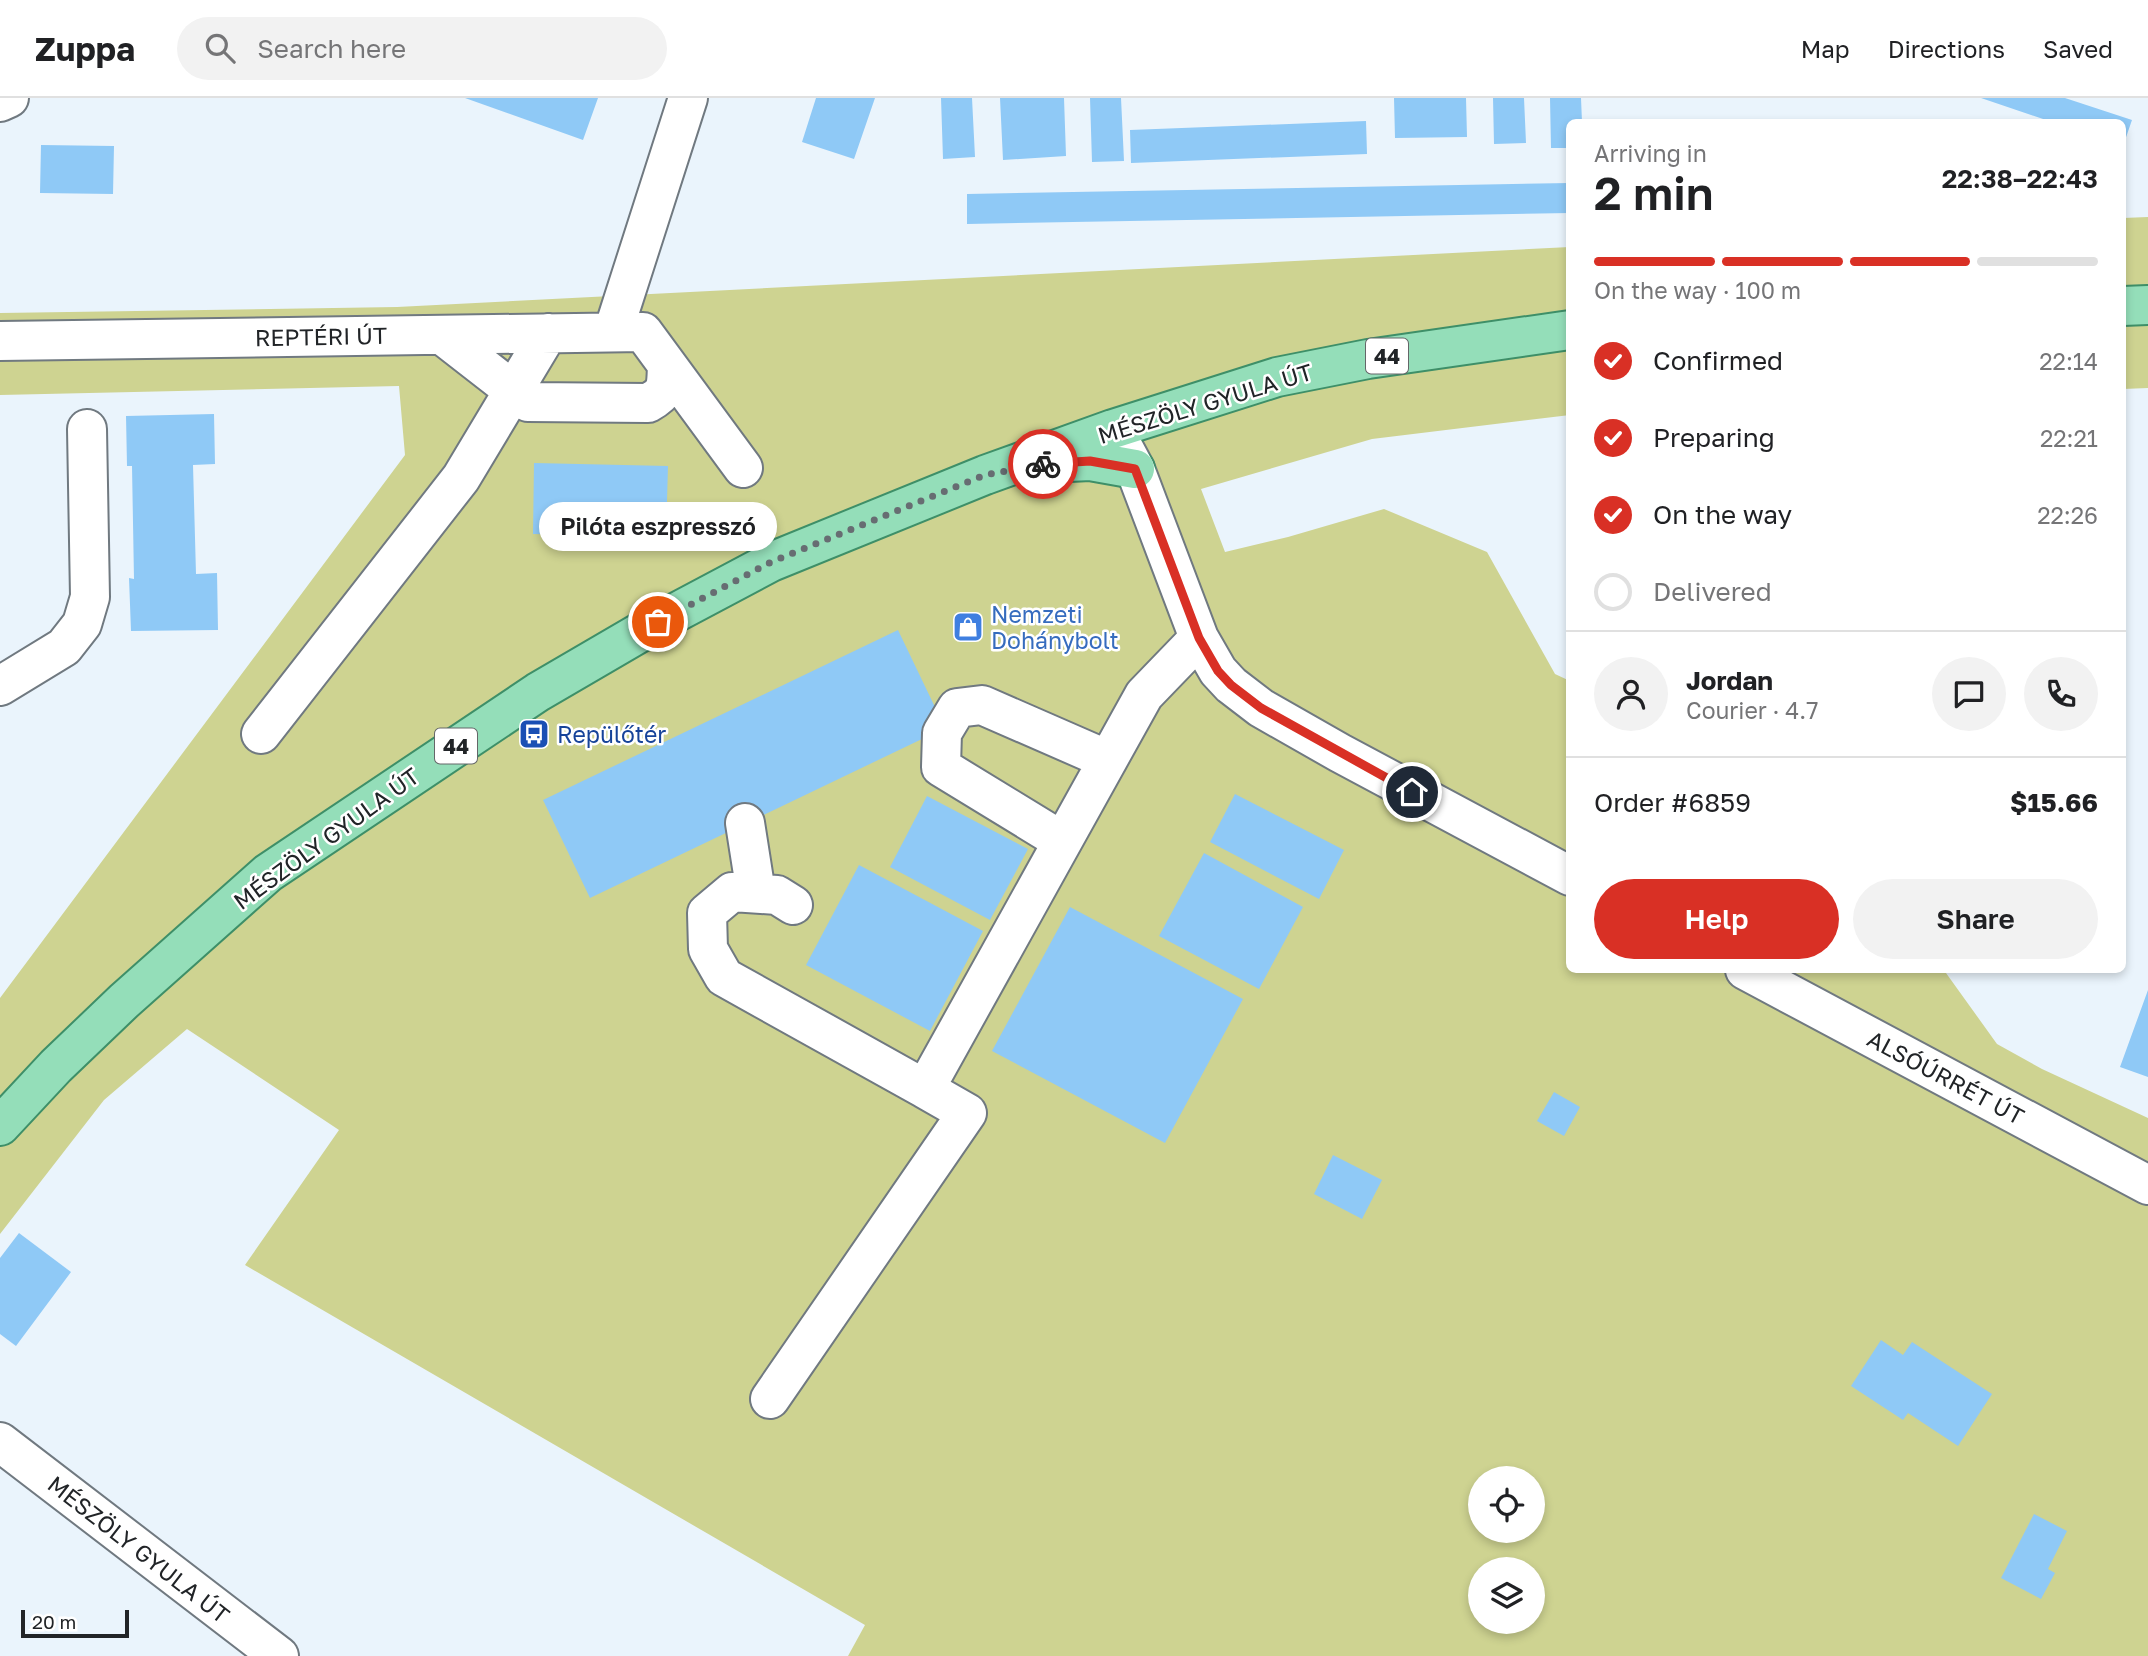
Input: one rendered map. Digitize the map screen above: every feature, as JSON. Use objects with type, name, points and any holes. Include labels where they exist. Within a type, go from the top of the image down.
[{"type":"main road","points":[[2126,306],[2148,305]]},
{"type":"main road","name":"MÉSZÖLY GYULA ÚT","points":[[0,1126],[56,1066],[193,937],[268,873],[538,692],[658,622],[771,562],[985,475],[1113,429],[1277,377],[1368,359],[1566,331]]},
{"type":"main road","points":[[985,475],[1045,463],[1090,461],[1135,469]]},
{"type":"street","points":[[0,102],[9,98]]},
{"type":"street","points":[[688,98],[628,332],[667,365],[743,468]]},
{"type":"street","name":"REPTÉRI ÚT","points":[[0,341],[628,332]]},
{"type":"street","points":[[261,734],[461,478],[548,333]]},
{"type":"street","points":[[442,335],[528,402],[648,403],[660,396],[666,387],[667,365]]},
{"type":"street","points":[[0,686],[64,647],[82,624],[90,597],[87,429]]},
{"type":"street","points":[[1113,429],[1135,469],[1199,638],[1218,671],[1231,685],[1261,708],[1340,753],[1566,874]]},
{"type":"street","points":[[925,1089],[1144,695],[1199,638]]},
{"type":"street","points":[[1062,841],[940,767],[942,733],[957,708],[982,705],[1108,760]]},
{"type":"street","points":[[745,823],[757,893]]},
{"type":"street","points":[[770,1399],[967,1114],[724,977],[708,949],[707,913],[732,892],[777,895],[793,905]]},
{"type":"street","name":"ALSÓÚRRÉT ÚT","points":[[1751,973],[2148,1185]]},
{"type":"street","name":"MÉSZÖLY GYULA ÚT","points":[[0,1442],[279,1656]]},
{"type":"green space","points":[[2148,217],[2148,388],[2126,389],[2126,218]]},
{"type":"green space","points":[[1566,247],[1566,415],[1372,439],[1201,489],[1225,552],[1384,509],[1487,552],[1555,674],[1566,679],[1566,973],[1946,973],[1997,1044],[2042,1069],[2148,1118],[2148,1656],[848,1656],[865,1625],[245,1265],[339,1130],[187,1029],[104,1100],[0,1234],[0,998],[405,455],[399,386],[0,395],[0,313],[397,307]]},
{"type":"building","points":[[465,98],[598,98],[583,140]]},
{"type":"building","points":[[816,98],[875,98],[854,159],[802,142]]},
{"type":"building","points":[[941,98],[972,98],[975,157],[943,159]]},
{"type":"building","points":[[1000,98],[1064,98],[1066,156],[1003,160]]},
{"type":"building","points":[[1090,98],[1121,98],[1124,161],[1092,162]]},
{"type":"building","points":[[1394,98],[1466,98],[1467,137],[1395,138]]},
{"type":"building","points":[[1493,98],[1524,98],[1526,143],[1494,144]]},
{"type":"building","points":[[1550,98],[1581,98],[1582,119],[1566,119],[1566,148],[1551,148]]},
{"type":"building","points":[[1981,98],[2065,98],[2132,120],[2126,137],[2126,119],[2043,119]]},
{"type":"building","points":[[1366,121],[1367,154],[1131,163],[1130,130]]},
{"type":"building","points":[[41,145],[114,146],[113,194],[40,193]]},
{"type":"building","points":[[1566,183],[1566,213],[967,224],[967,194]]},
{"type":"building","points":[[214,414],[215,464],[193,465],[196,574],[217,573],[218,630],[131,631],[129,578],[134,579],[132,466],[127,466],[126,416]]},
{"type":"building","points":[[534,463],[668,466],[666,537],[533,534]]},
{"type":"building","points":[[898,630],[945,728],[590,898],[543,800]]},
{"type":"building","points":[[1235,794],[1344,850],[1319,899],[1210,842]]},
{"type":"building","points":[[927,796],[1028,849],[990,920],[890,867]]},
{"type":"building","points":[[1204,853],[1303,907],[1259,989],[1159,936]]},
{"type":"building","points":[[859,865],[983,931],[930,1031],[806,965]]},
{"type":"building","points":[[1070,907],[1243,999],[1165,1143],[992,1051]]},
{"type":"building","points":[[2148,990],[2148,1077],[2120,1067]]},
{"type":"building","points":[[1554,1092],[1580,1107],[1564,1136],[1537,1121]]},
{"type":"building","points":[[1333,1155],[1382,1180],[1362,1219],[1314,1194]]},
{"type":"building","points":[[19,1233],[71,1272],[16,1346],[0,1334],[0,1258]]},
{"type":"building","points":[[1881,1340],[1903,1355],[1912,1342],[1992,1394],[1958,1446],[1908,1413],[1903,1420],[1851,1386]]},
{"type":"building","points":[[2034,1514],[2067,1531],[2048,1569],[2055,1573],[2041,1599],[2001,1578]]},
{"type":"way so far","points":[[658,622],[771,562],[985,475],[1043,464]]},
{"type":"place","name":"Pilóta eszpresszó","points":[[658,622]]},
{"type":"place","name":"Nemzeti Dohánybolt","points":[[968,627]]},
{"type":"place","name":"Repülőtér","points":[[534,734]]},
{"type":"route","points":[[1043,464],[1090,461],[1135,469],[1199,638],[1218,671],[1231,685],[1261,708],[1412,792]]}]
